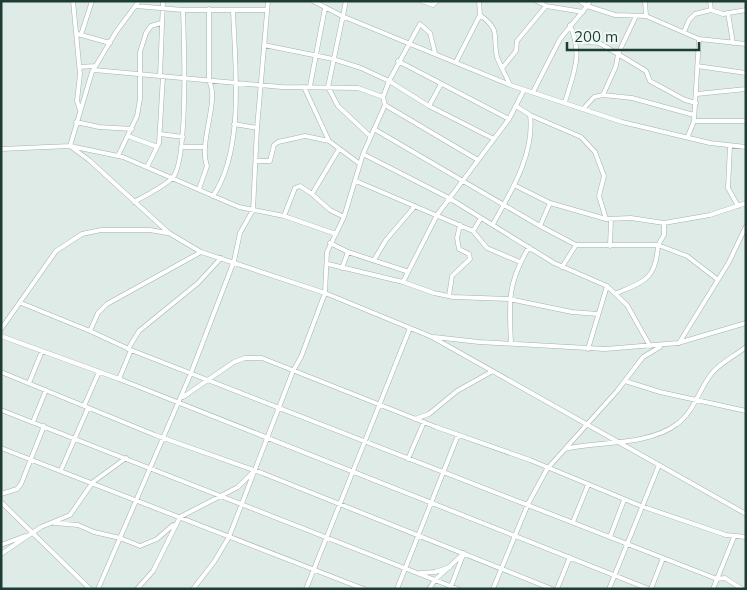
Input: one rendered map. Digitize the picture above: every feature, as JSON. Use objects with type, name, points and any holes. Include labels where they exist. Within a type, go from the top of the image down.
[{"type":"street","points":[[73,1],[79,34],[76,101],[80,110]]},
{"type":"street","points":[[79,34],[92,1]]},
{"type":"street","points":[[70,146],[76,122],[95,68],[139,1]]},
{"type":"street","points":[[146,167],[155,146],[159,143],[160,134],[161,22],[163,1]]},
{"type":"street","points":[[98,589],[191,373],[234,261],[240,233],[253,210],[260,84],[268,1]]},
{"type":"street","points":[[313,1],[342,16],[524,90],[584,108],[622,122],[730,146],[746,147]]},
{"type":"street","points":[[346,1],[328,87],[338,106],[370,136]]},
{"type":"street","points":[[422,1],[433,5],[437,1]]},
{"type":"street","points":[[456,62],[480,15],[479,1]]},
{"type":"street","points":[[537,1],[546,6],[582,12]]},
{"type":"street","points":[[580,1],[587,6],[615,15],[646,16],[699,39],[746,44]]},
{"type":"street","points":[[532,92],[554,50],[570,25],[590,1]]},
{"type":"street","points":[[645,1],[646,16]]},
{"type":"street","points":[[710,1],[711,10]]},
{"type":"street","points":[[136,6],[183,10],[267,10]]},
{"type":"street","points":[[503,67],[515,52],[517,41],[546,6]]},
{"type":"street","points":[[310,86],[325,8]]},
{"type":"street","points":[[199,189],[207,166],[203,156],[208,135],[211,92],[209,81],[209,9]]},
{"type":"street","points":[[134,202],[173,178],[180,160],[183,137],[183,10]]},
{"type":"street","points":[[213,196],[224,178],[234,124],[233,10]]},
{"type":"street","points":[[684,32],[691,16],[711,10],[719,14],[746,10]]},
{"type":"street","points":[[728,13],[733,42]]},
{"type":"street","points":[[480,15],[494,30],[497,58],[503,67],[510,85]]},
{"type":"street","points":[[603,95],[616,66],[618,54],[636,16]]},
{"type":"street","points":[[118,156],[138,116],[140,52],[146,33],[155,23],[161,22]]},
{"type":"street","points":[[193,589],[214,562],[229,537],[278,408],[293,371],[301,357],[326,293],[327,252],[330,243],[344,217],[363,154],[385,104],[383,97],[389,81],[418,26],[424,25],[430,33],[434,53]]},
{"type":"street","points":[[565,102],[578,51],[577,41],[570,25]]},
{"type":"street","points":[[79,34],[110,43]]},
{"type":"street","points":[[688,136],[694,121],[699,39]]},
{"type":"street","points":[[577,41],[599,43],[646,71],[650,81],[685,100],[696,103]]},
{"type":"street","points":[[264,45],[333,59],[361,68],[389,81],[429,106],[494,139]]},
{"type":"street","points":[[398,61],[509,119]]},
{"type":"street","points":[[79,66],[183,80],[358,88],[383,97]]},
{"type":"street","points":[[697,66],[746,73]]},
{"type":"street","points":[[429,106],[441,84]]},
{"type":"street","points":[[304,87],[328,141]]},
{"type":"street","points":[[697,94],[746,89]]},
{"type":"street","points":[[402,282],[406,271],[437,215],[461,180],[509,119],[524,90]]},
{"type":"street","points":[[584,108],[594,97],[603,95],[632,98],[694,114]]},
{"type":"street","points":[[385,104],[478,160]]},
{"type":"street","points":[[516,106],[530,115],[581,137],[595,152],[604,176],[600,196],[609,219],[610,246]]},
{"type":"street","points":[[493,224],[514,184],[530,137],[530,115]]},
{"type":"street","points":[[694,121],[746,121]]},
{"type":"street","points":[[76,122],[99,127],[132,129]]},
{"type":"street","points":[[234,124],[257,128]]},
{"type":"street","points":[[374,129],[503,206],[576,245],[658,245],[687,256],[717,279]]},
{"type":"street","points":[[160,134],[183,137]]},
{"type":"street","points":[[128,136],[155,146]]},
{"type":"street","points":[[256,161],[270,161],[274,145],[278,142],[306,136],[328,141],[360,164]]},
{"type":"street","points":[[70,146],[89,160],[169,233],[201,252],[234,261],[326,293],[432,336],[491,372],[746,514]]},
{"type":"street","points":[[1,149],[70,146],[118,156],[238,207],[284,216],[336,234]]},
{"type":"street","points":[[730,146],[728,188],[738,206]]},
{"type":"street","points":[[181,147],[204,147]]},
{"type":"street","points":[[312,194],[339,149]]},
{"type":"street","points":[[363,154],[449,198],[562,267],[607,286],[617,293],[633,313],[650,346]]},
{"type":"street","points":[[356,181],[473,231],[488,248],[520,262]]},
{"type":"street","points":[[514,184],[550,203],[609,219],[631,218],[664,223],[710,215],[746,203]]},
{"type":"street","points":[[284,216],[295,188],[300,186],[330,210],[344,217]]},
{"type":"street","points":[[540,226],[550,203]]},
{"type":"street","points":[[374,260],[386,240],[415,206]]},
{"type":"street","points":[[473,231],[481,218]]},
{"type":"street","points":[[617,293],[649,277],[656,266],[658,245],[664,235],[664,223]]},
{"type":"street","points":[[449,296],[452,276],[470,258],[469,254],[459,249],[457,238],[460,225]]},
{"type":"street","points":[[678,343],[700,311],[717,279],[734,253],[746,226]]},
{"type":"street","points":[[1,330],[56,251],[82,234],[101,230],[150,230],[169,233]]},
{"type":"street","points":[[330,243],[348,252],[406,271]]},
{"type":"street","points":[[562,267],[576,245]]},
{"type":"street","points":[[511,343],[509,299],[520,262],[529,247]]},
{"type":"street","points":[[90,331],[98,312],[107,304],[201,252]]},
{"type":"street","points":[[342,268],[348,252]]},
{"type":"street","points":[[119,379],[129,350],[139,331],[198,283],[221,258]]},
{"type":"street","points":[[328,264],[402,282],[449,296],[509,299],[572,312],[598,314]]},
{"type":"street","points":[[588,349],[607,286]]},
{"type":"street","points":[[21,303],[90,331],[129,350],[443,473],[528,504],[717,579],[725,578],[742,589]]},
{"type":"street","points":[[432,336],[479,342],[588,349],[662,346],[746,323]]},
{"type":"street","points":[[306,589],[410,328]]},
{"type":"street","points":[[1,336],[179,402],[650,589],[663,558]]},
{"type":"street","points":[[493,589],[528,504],[547,469],[625,381],[643,357],[662,346]]},
{"type":"street","points":[[565,449],[618,443],[666,430],[678,424],[687,415],[712,373],[746,348]]},
{"type":"street","points":[[29,383],[42,351]]},
{"type":"street","points":[[179,402],[234,362],[253,357],[262,358],[458,435],[530,460],[547,469],[624,500],[734,537],[746,537]]},
{"type":"street","points":[[1,372],[163,438],[254,470],[552,589]]},
{"type":"street","points":[[61,470],[99,372]]},
{"type":"street","points":[[414,418],[429,414],[457,391],[491,372]]},
{"type":"street","points":[[625,381],[746,411]]},
{"type":"street","points":[[32,422],[46,390]]},
{"type":"street","points":[[1,410],[458,589]]},
{"type":"street","points":[[408,459],[424,422]]},
{"type":"street","points":[[1,494],[16,489],[21,484],[44,426]]},
{"type":"street","points":[[397,589],[458,435]]},
{"type":"street","points":[[1,448],[137,499],[364,589]]},
{"type":"street","points":[[1,554],[49,523],[70,515],[93,482],[126,458]]},
{"type":"street","points":[[609,589],[659,465]]},
{"type":"street","points":[[49,523],[71,523],[140,546],[158,539],[180,517],[238,487],[254,470]]},
{"type":"street","points":[[573,522],[588,485]]},
{"type":"street","points":[[610,537],[624,500]]},
{"type":"street","points":[[1,502],[90,589]]},
{"type":"street","points":[[137,589],[153,571],[180,517]]},
{"type":"street","points":[[1,545],[33,533]]},
{"type":"street","points":[[713,589],[734,537]]},
{"type":"street","points":[[429,589],[435,580],[464,553]]},
{"type":"street","points":[[450,587],[464,553]]},
{"type":"street","points":[[557,589],[570,557]]},
{"type":"street","points":[[418,573],[435,572],[452,566]]}]
